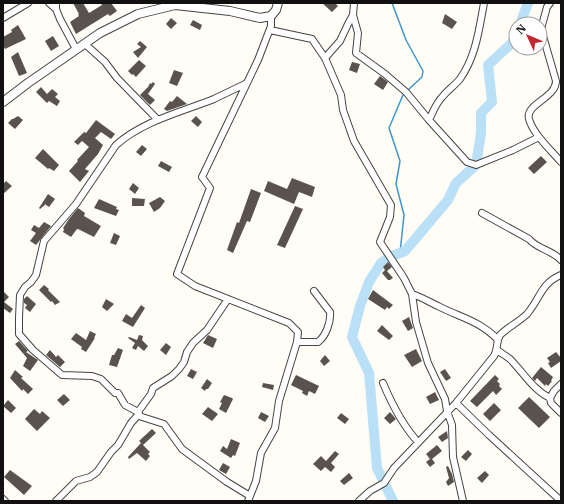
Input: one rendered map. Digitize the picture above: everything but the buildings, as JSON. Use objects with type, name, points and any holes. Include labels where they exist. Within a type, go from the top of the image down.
[{"type":"street","points":[[3,18],[28,3]]},
{"type":"street","points":[[49,3],[56,6],[60,19],[76,49]]},
{"type":"street","points":[[245,84],[215,98],[157,119],[124,138],[116,145],[76,204],[46,238],[42,245],[36,275],[22,291],[19,306],[19,334],[33,350],[62,376],[92,376],[101,379],[115,393],[118,393],[125,405],[138,413],[139,416],[164,424],[182,450],[249,498],[256,481],[261,453],[275,428],[279,401],[298,342],[298,332],[289,323],[195,286],[177,274],[210,188],[202,177],[245,84],[258,60],[270,30],[272,16],[278,3]]},
{"type":"street","points":[[354,3],[353,15],[358,34],[356,53],[386,74],[406,92],[460,156],[467,162],[476,165],[513,150],[539,137]]},
{"type":"street","points":[[429,120],[436,105],[459,80],[473,56],[480,29],[484,3]]},
{"type":"street","points":[[550,3],[547,7],[541,29],[559,82],[553,92],[534,106],[529,114],[530,121],[539,137],[561,162]]},
{"type":"street","points":[[3,102],[100,33],[138,14],[177,4],[230,11],[260,18],[272,16]]},
{"type":"street","points":[[325,58],[340,41],[353,15]]},
{"type":"street","points":[[270,30],[312,39],[325,58],[341,95],[343,110],[354,141],[391,205],[390,217],[380,238],[381,245],[404,278],[412,294],[416,322],[428,363],[445,399],[452,425],[453,456],[463,501]]},
{"type":"street","points":[[85,44],[105,62],[117,78],[157,119]]},
{"type":"street","points":[[482,212],[529,239],[534,246],[542,247],[561,260]]},
{"type":"street","points":[[359,501],[370,491],[384,483],[394,468],[456,403],[490,362],[497,350],[497,339],[504,330],[527,314],[545,286],[553,278],[561,275]]},
{"type":"street","points":[[298,342],[318,342],[324,338],[327,329],[331,316],[330,312],[314,291]]},
{"type":"street","points":[[412,294],[422,297],[438,307],[480,325],[497,339]]},
{"type":"street","points":[[56,501],[76,481],[90,477],[97,472],[111,452],[118,445],[151,394],[153,388],[172,376],[179,369],[193,343],[207,330],[228,300]]},
{"type":"street","points":[[497,350],[509,358],[543,395],[550,398],[552,403],[561,413]]},
{"type":"street","points":[[384,383],[388,394],[412,435],[418,442]]},
{"type":"street","points":[[550,398],[561,384]]},
{"type":"street","points":[[456,403],[561,501]]},
{"type":"waterway","points":[[392,3],[406,40],[423,71],[422,77],[408,90]]},
{"type":"waterway","points":[[523,16],[528,3]]},
{"type":"waterway","points":[[393,501],[377,468],[369,373],[352,337],[360,306],[369,282],[381,263],[390,257],[405,251],[448,200],[456,183],[476,165],[481,133],[481,113],[492,102],[488,65],[508,47]]},
{"type":"waterway","points":[[400,253],[404,215],[396,184],[400,161],[389,128],[405,93]]}]
